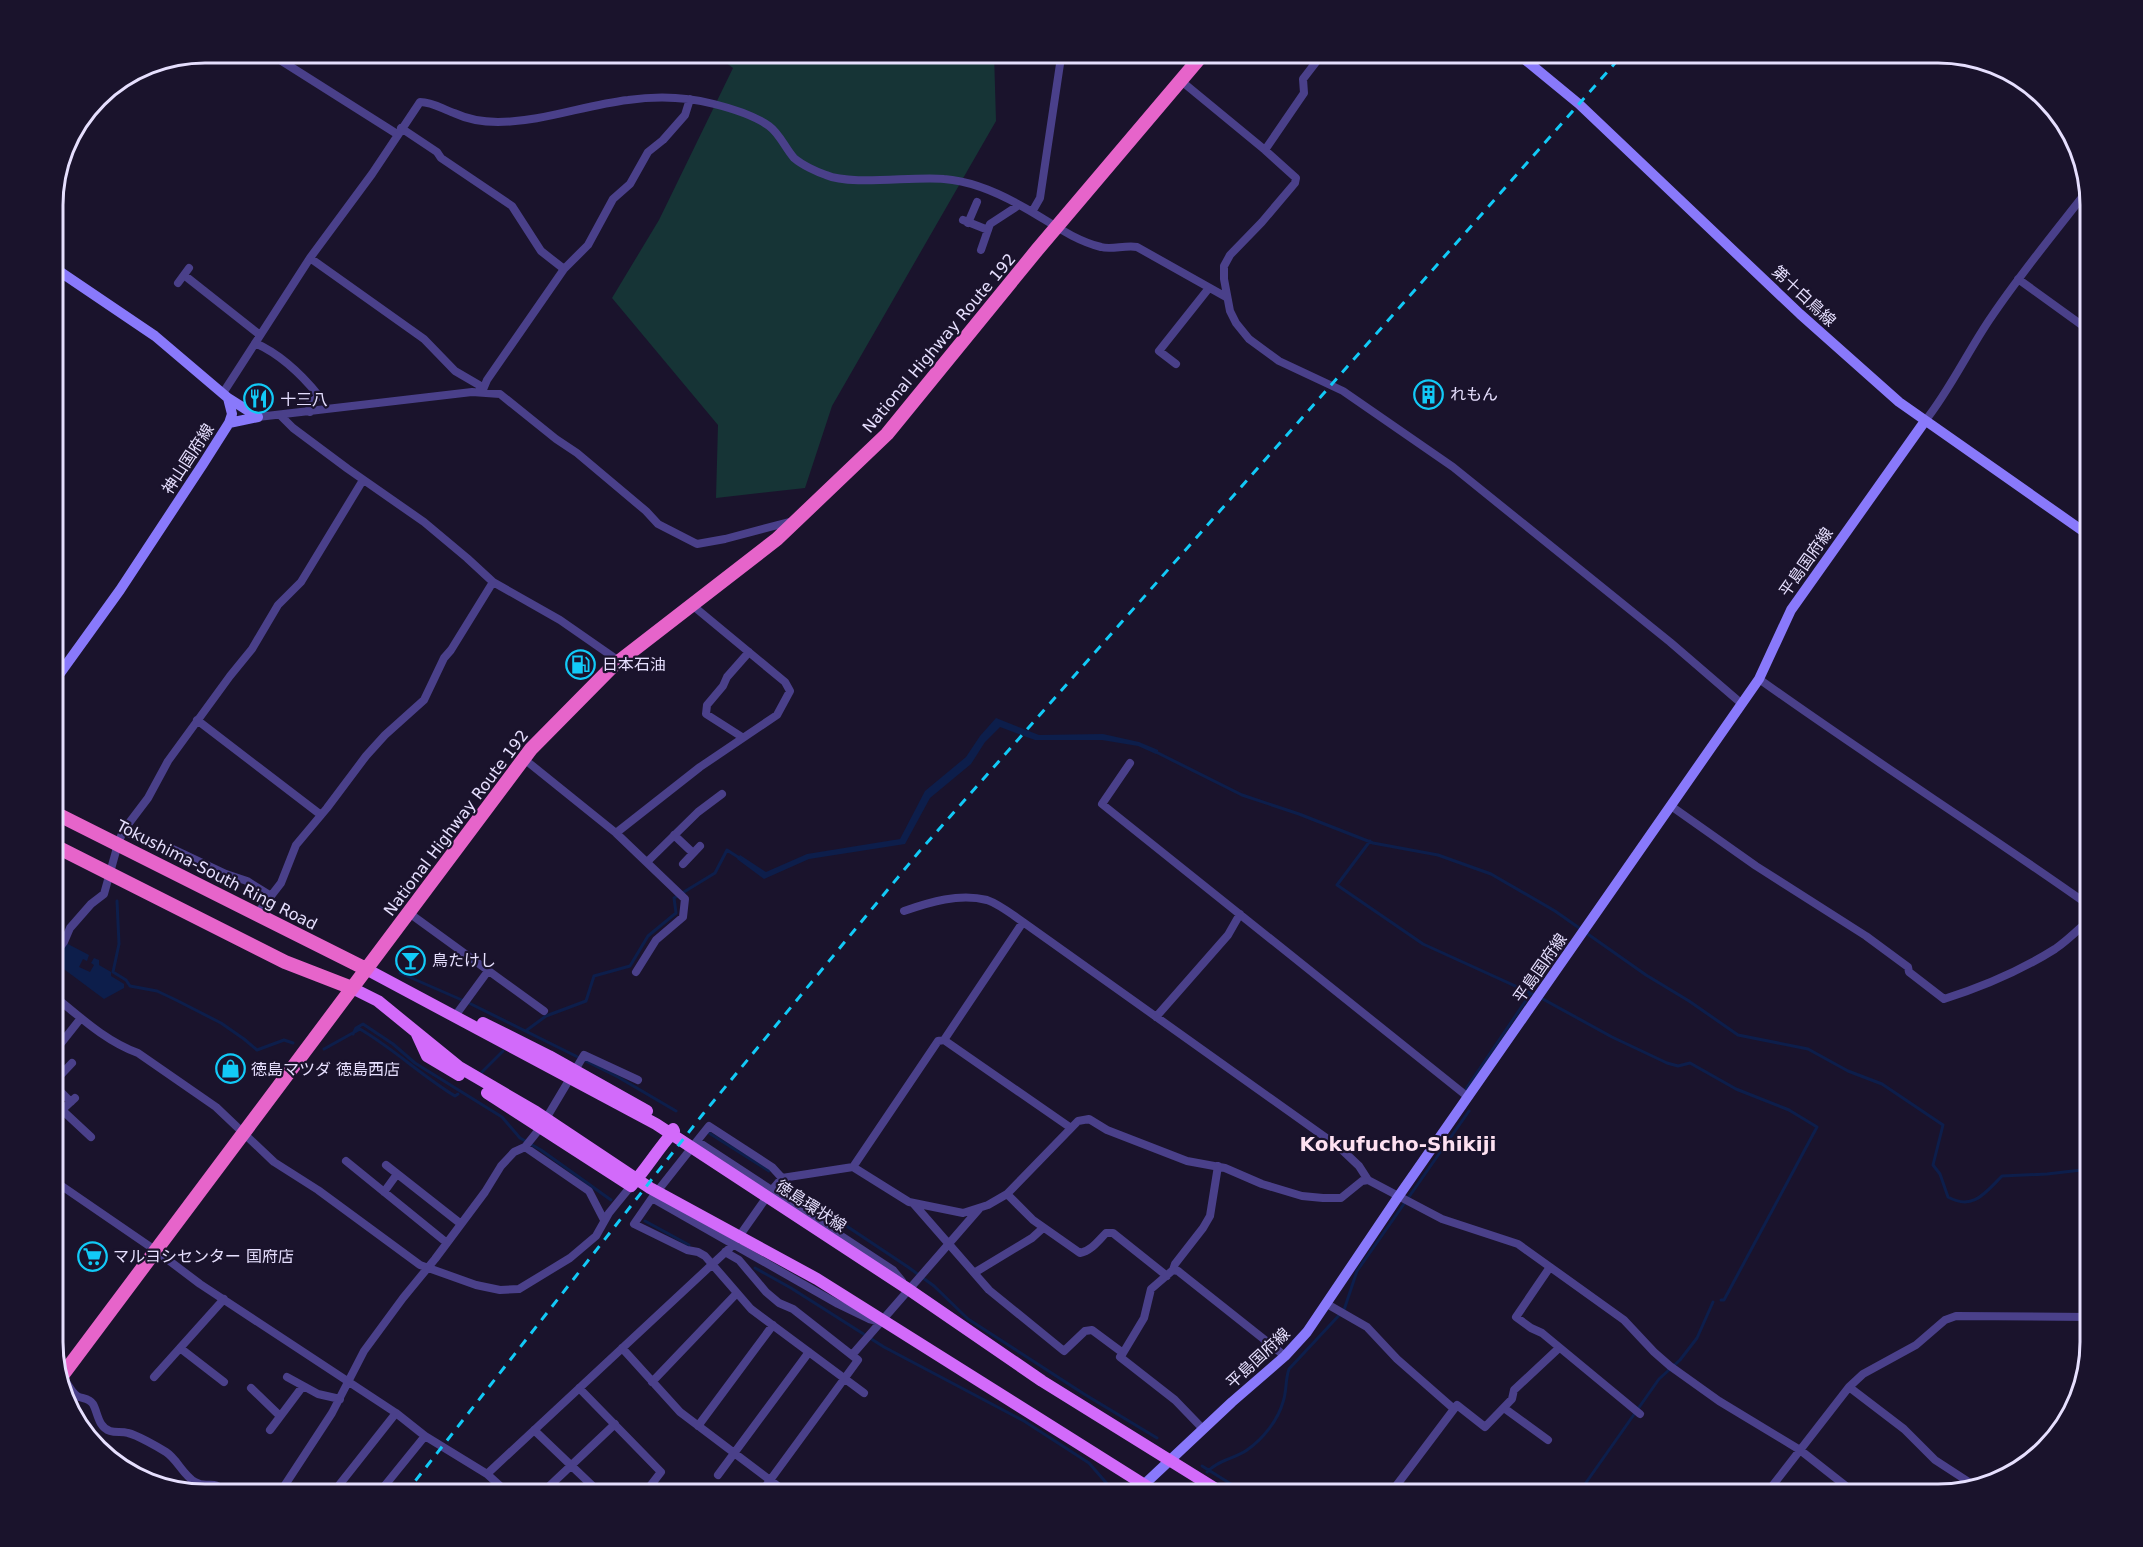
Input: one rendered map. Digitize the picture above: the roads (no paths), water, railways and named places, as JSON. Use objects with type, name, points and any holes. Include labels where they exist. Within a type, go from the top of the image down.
[{"type":"highway","name":"National Highway Route 192","points":[[65,1367],[531,749],[619,661],[777,539],[887,434],[1056,227],[1195,63]]},
{"type":"highway","name":"Tokushima-South Ring Road","points":[[63,816],[120,837],[257,914],[366,969]]},
{"type":"highway","points":[[63,850],[285,962],[352,988]]},
{"type":"main road","name":"第十白鳥線","points":[[1530,63],[1579,104],[1800,314],[1899,402],[2080,528]]},
{"type":"main road","points":[[63,274],[155,336],[225,395],[258,417]]},
{"type":"main road","name":"神山国府線","points":[[63,669],[120,590],[229,423],[232,414],[225,395]]},
{"type":"main road","points":[[229,423],[258,417]]},
{"type":"main road","name":"平島国府線","points":[[1145,1484],[1285,1356],[1307,1332],[1403,1200],[1468,1097],[1759,679],[1791,610],[1925,421]]},
{"type":"main road","name":"徳島環状線","points":[[366,969],[656,1124],[908,1289],[1042,1381],[1208,1484]]},
{"type":"main road","points":[[352,988],[378,1001],[459,1067],[536,1112],[650,1188],[817,1279],[1142,1484]]},
{"type":"main road","points":[[416,1030],[427,1056],[541,1126],[631,1186],[674,1131],[659,1117],[579,1063],[476,1020],[455,1016]]},
{"type":"street","points":[[287,63],[437,152],[441,158],[512,206],[541,251],[564,269]]},
{"type":"street","points":[[1032,212],[1040,198],[1060,63]]},
{"type":"street","points":[[1265,150],[1304,93],[1303,79],[1315,63]]},
{"type":"street","points":[[1180,80],[1296,178],[1295,183],[1230,255],[1224,266],[1226,297],[1236,323],[1249,339],[1279,361],[1343,391],[1453,467],[1670,642],[1742,704]]},
{"type":"street","points":[[225,395],[255,343],[310,258],[372,174],[420,102],[429,102],[471,118],[498,122],[648,98],[690,99],[731,108],[769,126],[795,158],[828,176],[859,180],[945,179],[966,183],[1018,204],[1056,227],[1104,248],[1126,245],[1137,247],[1226,297]]},
{"type":"street","points":[[482,392],[487,380],[564,269],[588,245],[613,199],[630,184],[648,152],[663,140],[686,115],[690,99]]},
{"type":"street","points":[[1925,421],[1935,409],[1964,358],[2018,279],[2080,200]]},
{"type":"street","points":[[977,202],[966,222],[988,230]]},
{"type":"street","points":[[981,250],[990,224],[1018,204]]},
{"type":"street","points":[[310,258],[424,339],[455,371],[479,385],[482,392]]},
{"type":"street","points":[[178,283],[187,271],[260,335]]},
{"type":"street","points":[[2018,279],[2080,323]]},
{"type":"street","points":[[1176,364],[1160,351],[1209,288]]},
{"type":"street","points":[[255,343],[263,346],[303,376],[319,396],[309,404],[310,412]]},
{"type":"street","points":[[258,417],[482,392],[500,394],[577,453],[658,524],[697,544],[797,520]]},
{"type":"street","points":[[280,416],[363,480],[424,522],[494,582],[560,620],[619,661]]},
{"type":"street","points":[[63,943],[70,928],[91,904],[104,894],[120,837],[148,798],[168,761],[252,649],[278,606],[301,582],[363,480]]},
{"type":"street","points":[[257,914],[280,883],[296,845],[373,749],[424,700],[444,658],[494,582]]},
{"type":"street","points":[[616,833],[700,767],[777,715],[790,691],[785,682],[692,605]]},
{"type":"street","points":[[742,737],[706,714],[707,705],[748,652]]},
{"type":"street","points":[[1759,679],[2080,898]]},
{"type":"street","points":[[198,720],[321,815]]},
{"type":"street","points":[[524,759],[616,833],[685,898],[683,917],[656,940],[636,972]]},
{"type":"street","points":[[1130,763],[1102,804],[1468,1097]]},
{"type":"street","points":[[647,862],[698,812],[722,794]]},
{"type":"street","points":[[1671,806],[1756,866],[1866,936],[1908,967],[1909,972],[1944,999],[1981,987],[2029,964],[2056,948],[2080,928]]},
{"type":"street","points":[[674,835],[693,854]]},
{"type":"street","points":[[120,837],[169,851],[173,849],[226,874],[247,881],[271,896]]},
{"type":"street","points":[[683,864],[700,846]]},
{"type":"street","points":[[904,911],[934,901],[964,898],[988,900],[1023,922],[1339,1147],[1359,1166],[1368,1180],[1403,1200],[1442,1218],[1518,1244],[1624,1320],[1654,1352],[1672,1367],[1719,1401],[1800,1450],[1843,1484]]},
{"type":"street","points":[[409,913],[544,1011]]},
{"type":"street","points":[[1156,1017],[1228,934],[1240,914]]},
{"type":"street","points":[[944,1040],[1023,922]]},
{"type":"street","points":[[455,1016],[488,971]]},
{"type":"street","points":[[63,1003],[98,1031],[138,1053],[216,1107],[274,1162],[318,1190],[420,1265],[476,1286],[500,1290],[519,1289],[579,1251],[596,1236],[604,1220],[631,1186]]},
{"type":"street","points":[[63,1041],[81,1018]]},
{"type":"street","points":[[853,1167],[938,1041],[944,1040],[1071,1128]]},
{"type":"street","points":[[285,1484],[340,1399],[364,1351],[447,1243],[501,1166],[514,1152],[528,1144],[584,1055],[638,1080]]},
{"type":"street","points":[[63,1073],[72,1063]]},
{"type":"street","points":[[63,1092],[73,1100],[63,1109]]},
{"type":"street","points":[[63,1111],[91,1137]]},
{"type":"street","points":[[913,1203],[963,1213],[980,1208],[1007,1194],[1078,1121],[1089,1119],[1107,1130],[1187,1161],[1218,1166],[1302,1196],[1341,1198],[1362,1181],[1368,1180]]},
{"type":"street","points":[[782,1178],[772,1167],[709,1126],[634,1224],[687,1250],[698,1252],[712,1264],[751,1309],[864,1393]]},
{"type":"street","points":[[698,1141],[893,1270],[908,1289]]},
{"type":"street","points":[[528,1144],[589,1191],[604,1220]]},
{"type":"street","points":[[346,1161],[447,1243]]},
{"type":"street","points":[[386,1165],[461,1224]]},
{"type":"street","points":[[1203,1429],[1175,1400],[1120,1357],[1144,1318],[1151,1289],[1170,1273],[1210,1216],[1218,1166]]},
{"type":"street","points":[[487,1474],[733,1245],[771,1191],[786,1176],[853,1167],[913,1203],[989,1290],[1064,1352],[1085,1331],[1092,1330],[1123,1353]]},
{"type":"street","points":[[384,1192],[397,1174]]},
{"type":"street","points":[[63,1187],[224,1299],[396,1413],[425,1436],[487,1474],[498,1484]]},
{"type":"street","points":[[1007,1194],[1043,1228],[1080,1253],[1092,1248],[1106,1233],[1113,1233],[1170,1273],[1178,1271],[1285,1356]]},
{"type":"street","points":[[652,1198],[733,1245],[789,1274],[838,1304],[869,1319],[882,1322]]},
{"type":"street","points":[[852,1355],[980,1208]]},
{"type":"street","points":[[974,1273],[1032,1238],[1043,1228]]},
{"type":"street","points":[[725,1252],[739,1260],[766,1292],[779,1303],[793,1309],[858,1360],[767,1484]]},
{"type":"street","points":[[1550,1267],[1516,1317],[1542,1333],[1638,1413]]},
{"type":"street","points":[[652,1382],[737,1293]]},
{"type":"street","points":[[154,1377],[224,1299]]},
{"type":"street","points":[[1327,1304],[1367,1328],[1397,1359],[1454,1409]]},
{"type":"street","points":[[1774,1484],[1849,1387],[1863,1374],[1916,1345],[1945,1320],[1956,1316],[2080,1317]]},
{"type":"street","points":[[698,1426],[773,1325]]},
{"type":"street","points":[[180,1348],[224,1382]]},
{"type":"street","points":[[622,1348],[680,1412],[775,1484]]},
{"type":"street","points":[[1398,1484],[1457,1405],[1485,1427],[1512,1399],[1514,1390],[1558,1348]]},
{"type":"street","points":[[718,1475],[809,1352]]},
{"type":"street","points":[[287,1377],[318,1394],[340,1399]]},
{"type":"street","points":[[270,1430],[303,1386]]},
{"type":"street","points":[[1849,1387],[1904,1429],[1935,1460],[1967,1481]]},
{"type":"street","points":[[251,1388],[280,1416]]},
{"type":"street","points":[[579,1388],[661,1472],[652,1484]]},
{"type":"street","points":[[72,1389],[76,1395],[90,1400],[104,1428],[110,1431],[127,1432],[162,1449],[193,1481],[203,1484]]},
{"type":"street","points":[[253,1405],[260,1397]]},
{"type":"street","points":[[1504,1408],[1548,1440]]},
{"type":"street","points":[[340,1484],[396,1413]]},
{"type":"street","points":[[552,1484],[615,1424]]},
{"type":"street","points":[[534,1430],[590,1484]]},
{"type":"street","points":[[386,1484],[425,1436]]},
{"type":"water","points":[[996,718],[1039,735],[1103,734],[1139,742],[1158,750],[1158,753],[1138,746],[1102,740],[1035,740],[1000,727],[985,742],[971,764],[930,798],[905,844],[809,859],[764,879],[737,859],[740,855],[766,872],[807,854],[900,839],[925,791],[966,757]]},
{"type":"water","points":[[66,943],[89,955],[87,961],[83,959],[79,967],[90,972],[94,965],[91,963],[94,958],[99,960],[99,965],[111,972],[111,976],[124,984],[124,988],[104,999],[63,968],[63,947]]},
{"type":"waterway","points":[[1156,752],[1242,795],[1373,843],[1438,855],[1491,874],[1555,911],[1646,975],[1738,1035],[1808,1049],[1848,1071],[1882,1084],[1943,1125],[1933,1165],[1940,1174],[1948,1197],[1957,1201],[1972,1201],[1984,1194],[2002,1176],[2080,1170]]},
{"type":"waterway","points":[[1370,841],[1337,885],[1423,944],[1535,995]]},
{"type":"waterway","points":[[527,1030],[546,1016],[586,1001],[594,976],[630,966],[648,936],[676,913],[674,898],[715,873],[727,850],[741,859]]},
{"type":"waterway","points":[[117,901],[119,944],[113,972],[126,980],[130,986],[157,991],[176,1000],[221,1023],[257,1050],[284,1040],[293,1043]]},
{"type":"waterway","points":[[400,973],[471,1004],[618,1077],[676,1111]]},
{"type":"waterway","points":[[1466,1089],[1531,993]]},
{"type":"waterway","points":[[1541,998],[1612,1037],[1667,1063],[1678,1066],[1690,1063],[1736,1089],[1789,1110],[1817,1127],[1724,1300],[1721,1300]]},
{"type":"waterway","points":[[353,1034],[356,1028],[363,1024],[393,1044],[415,1063],[502,1117],[520,1138],[541,1150],[611,1200]]},
{"type":"waterway","points":[[324,1049],[360,1029],[455,1096],[458,1094]]},
{"type":"waterway","points":[[482,1072],[503,1051]]},
{"type":"waterway","points":[[1207,1472],[1247,1450],[1269,1429],[1278,1416],[1283,1402],[1289,1369],[1344,1310],[1357,1271],[1469,1111]]},
{"type":"waterway","points":[[709,1133],[769,1171]]},
{"type":"waterway","points":[[787,1184],[934,1286],[968,1319],[1157,1438]]},
{"type":"waterway","points":[[645,1221],[689,1245]]},
{"type":"waterway","points":[[755,1268],[884,1347],[1024,1421],[1089,1463],[1107,1484]]},
{"type":"waterway","points":[[1585,1484],[1659,1379],[1680,1360],[1697,1338],[1713,1302]]},
{"type":"waterway","points":[[1202,1466],[1231,1484]]},
{"type":"railway","points":[[413,1484],[703,1114],[918,853],[1615,63]]},
{"type":"place","name":"れもん","points":[[1429,394]]},
{"type":"place","name":"十三八","points":[[259,399]]},
{"type":"place","name":"日本石油","points":[[581,664]]},
{"type":"place","name":"鳥たけし","points":[[411,960]]},
{"type":"place","name":"徳島マツダ 徳島西店","points":[[230,1069]]},
{"type":"place","name":"マルヨシセンター 国府店","points":[[92,1256]]},
{"type":"district","name":"Kokufucho-Shikiji","points":[[1398,1144]]}]
